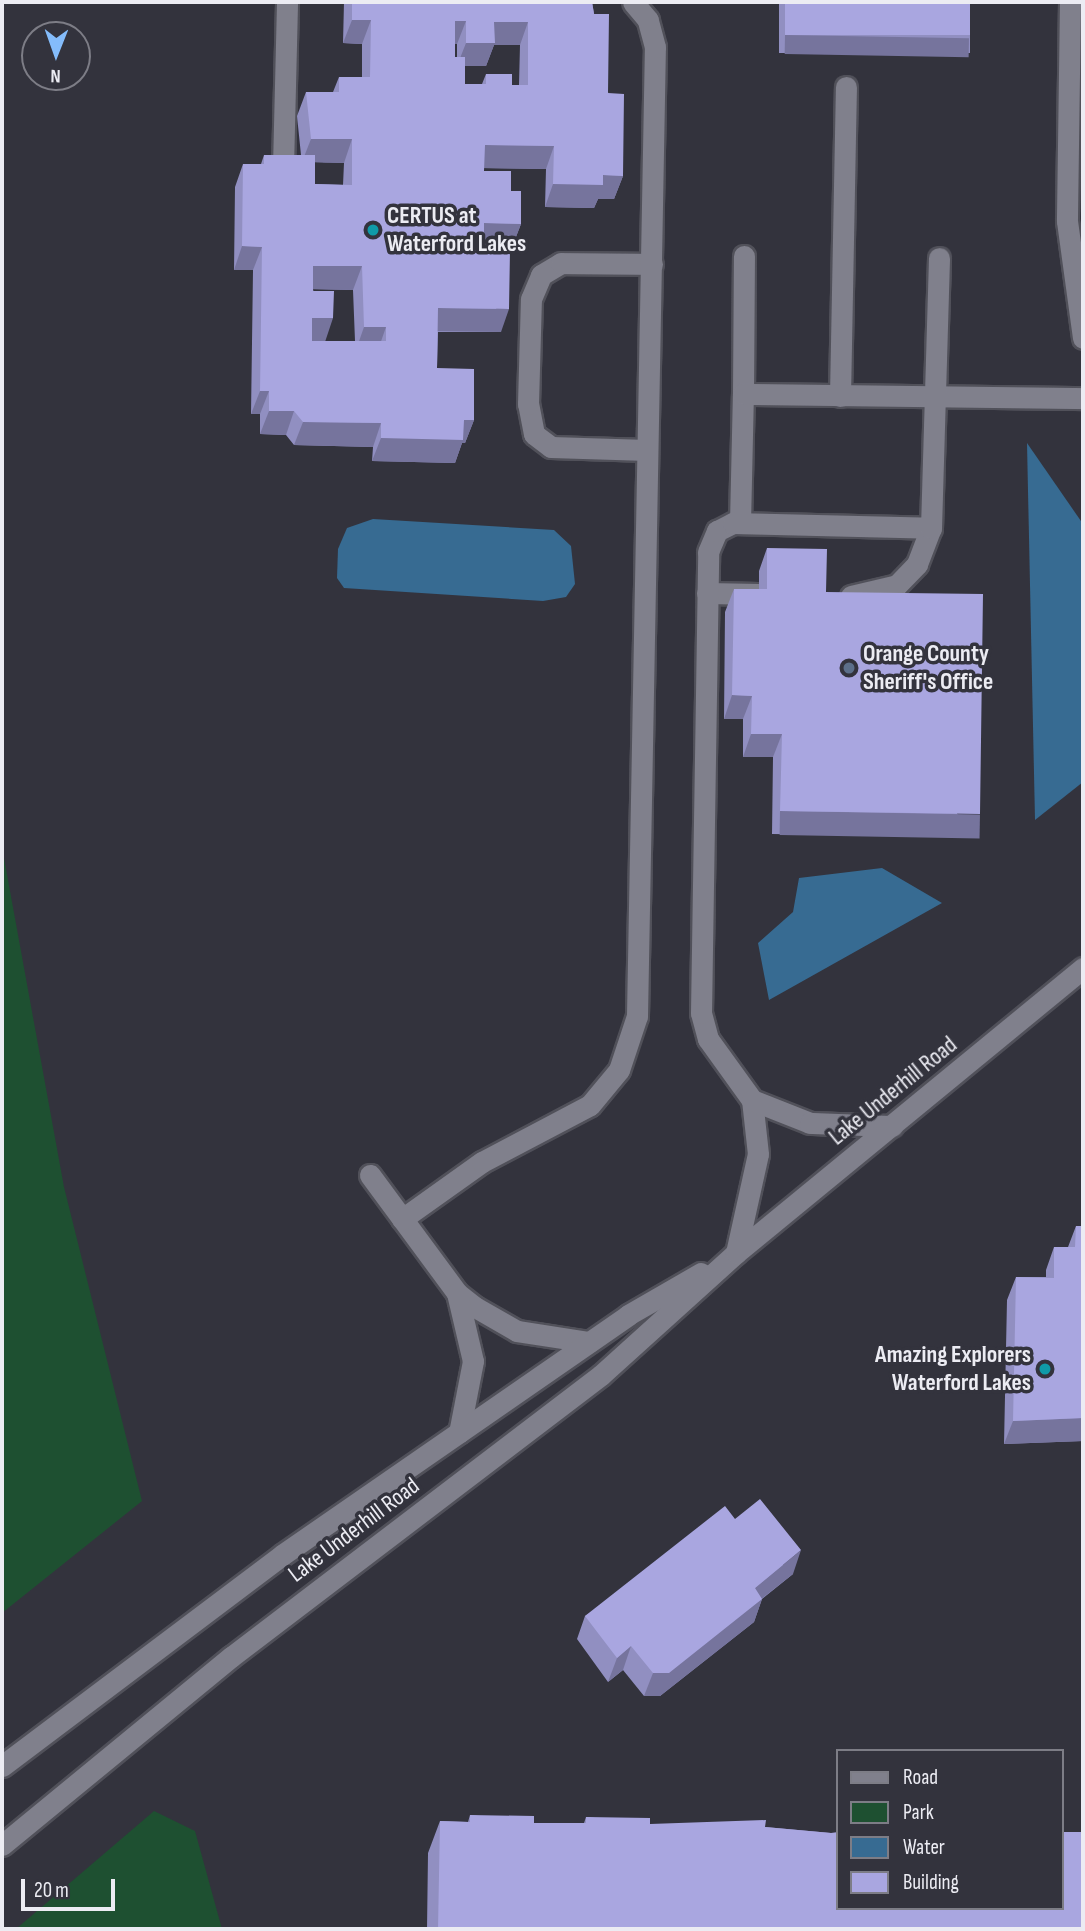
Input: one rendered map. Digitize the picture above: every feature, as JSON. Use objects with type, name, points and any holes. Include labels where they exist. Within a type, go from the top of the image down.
[{"type":"street","points":[[283,167],[287,2]]},
{"type":"street","points":[[402,1219],[482,1162],[590,1105],[614,1079],[630,1044],[640,989],[655,47],[648,20],[633,2]]},
{"type":"street","points":[[1070,2],[1076,39],[1067,221],[1083,338]]},
{"type":"street","points":[[840,396],[846,87]]},
{"type":"street","points":[[740,523],[744,256]]},
{"type":"street","points":[[831,596],[870,595],[897,585],[917,564],[930,528],[939,258]]},
{"type":"street","points":[[647,450],[544,444],[529,420],[528,380],[531,299],[546,270],[561,263],[652,264]]},
{"type":"street","points":[[743,394],[1083,398]]},
{"type":"street","points":[[736,1253],[758,1154],[752,1100],[702,1021],[707,593],[712,540],[720,528],[740,523],[930,528]]},
{"type":"street","points":[[707,593],[758,594]]},
{"type":"street","name":"Lake Underhill Road","points":[[2,1845],[231,1657],[601,1375],[736,1253],[1083,968]]},
{"type":"street","points":[[752,1100],[810,1123],[892,1126]]},
{"type":"street","points":[[370,1175],[457,1293],[505,1327],[589,1342]]},
{"type":"street","name":"Lake Underhill Road","points":[[2,1766],[282,1555],[589,1342],[736,1253]]},
{"type":"street","points":[[457,1293],[473,1361],[459,1433]]},
{"type":"green space","points":[[2,847],[64,1187],[142,1501],[2,1613]]},
{"type":"green space","points":[[154,1811],[195,1831],[222,1929],[16,1929]]},
{"type":"water","points":[[1027,443],[1083,524],[1083,782],[1035,820]]},
{"type":"water","points":[[373,519],[554,530],[571,546],[575,584],[566,597],[543,601],[344,588],[337,578],[338,549],[347,528]]},
{"type":"water","points":[[882,868],[942,903],[769,1000],[758,943],[793,912],[799,878]]},
{"type":"building","name":"CERTUS at Waterford Lakes","points":[[352,2],[592,2],[594,14],[609,14],[608,93],[624,94],[623,176],[603,175],[603,185],[553,184],[554,146],[485,145],[484,171],[511,171],[511,191],[521,191],[521,224],[484,223],[484,251],[510,251],[509,309],[438,308],[437,368],[474,369],[474,420],[464,420],[463,440],[381,438],[381,423],[303,422],[294,411],[269,411],[269,391],[260,391],[262,247],[242,246],[243,164],[264,164],[264,155],[315,155],[315,184],[352,185],[352,139],[311,139],[306,92],[339,92],[339,77],[370,77],[371,20],[352,20]],"holes":[[[455,21],[466,21],[466,43],[495,43],[494,22],[528,22],[528,85],[512,85],[512,74],[486,74],[486,84],[465,84],[465,57],[455,57]],[[313,266],[362,266],[364,327],[386,327],[386,341],[312,341],[312,318],[333,318],[334,291],[313,291]]]},
{"type":"building","points":[[785,2],[970,2],[970,35],[785,35]]},
{"type":"building","name":"Orange County Sheriff's Office","points":[[767,548],[827,549],[826,592],[983,594],[980,814],[780,811],[782,734],[751,734],[752,696],[732,695],[734,589],[767,589]]},
{"type":"building","name":"Amazing Explorers Waterford Lakes","points":[[1076,1226],[1083,1226],[1083,1418],[1013,1421],[1016,1277],[1054,1278],[1054,1247],[1075,1247]]},
{"type":"building","points":[[760,1499],[801,1550],[755,1588],[762,1599],[669,1673],[653,1673],[631,1646],[617,1658],[585,1616],[725,1506],[735,1519]]},
{"type":"building","points":[[470,1815],[534,1816],[534,1823],[586,1823],[586,1817],[650,1818],[650,1824],[766,1820],[765,1827],[836,1832],[836,1910],[1064,1910],[1064,1832],[1083,1832],[1083,1929],[438,1929],[440,1821],[470,1822]]},
{"type":"place","name":"CERTUS at Waterford Lakes","points":[[373,230]]},
{"type":"place","name":"Orange County Sheriff's Office","points":[[849,668]]},
{"type":"place","name":"Amazing Explorers Waterford Lakes","points":[[1045,1369]]}]
